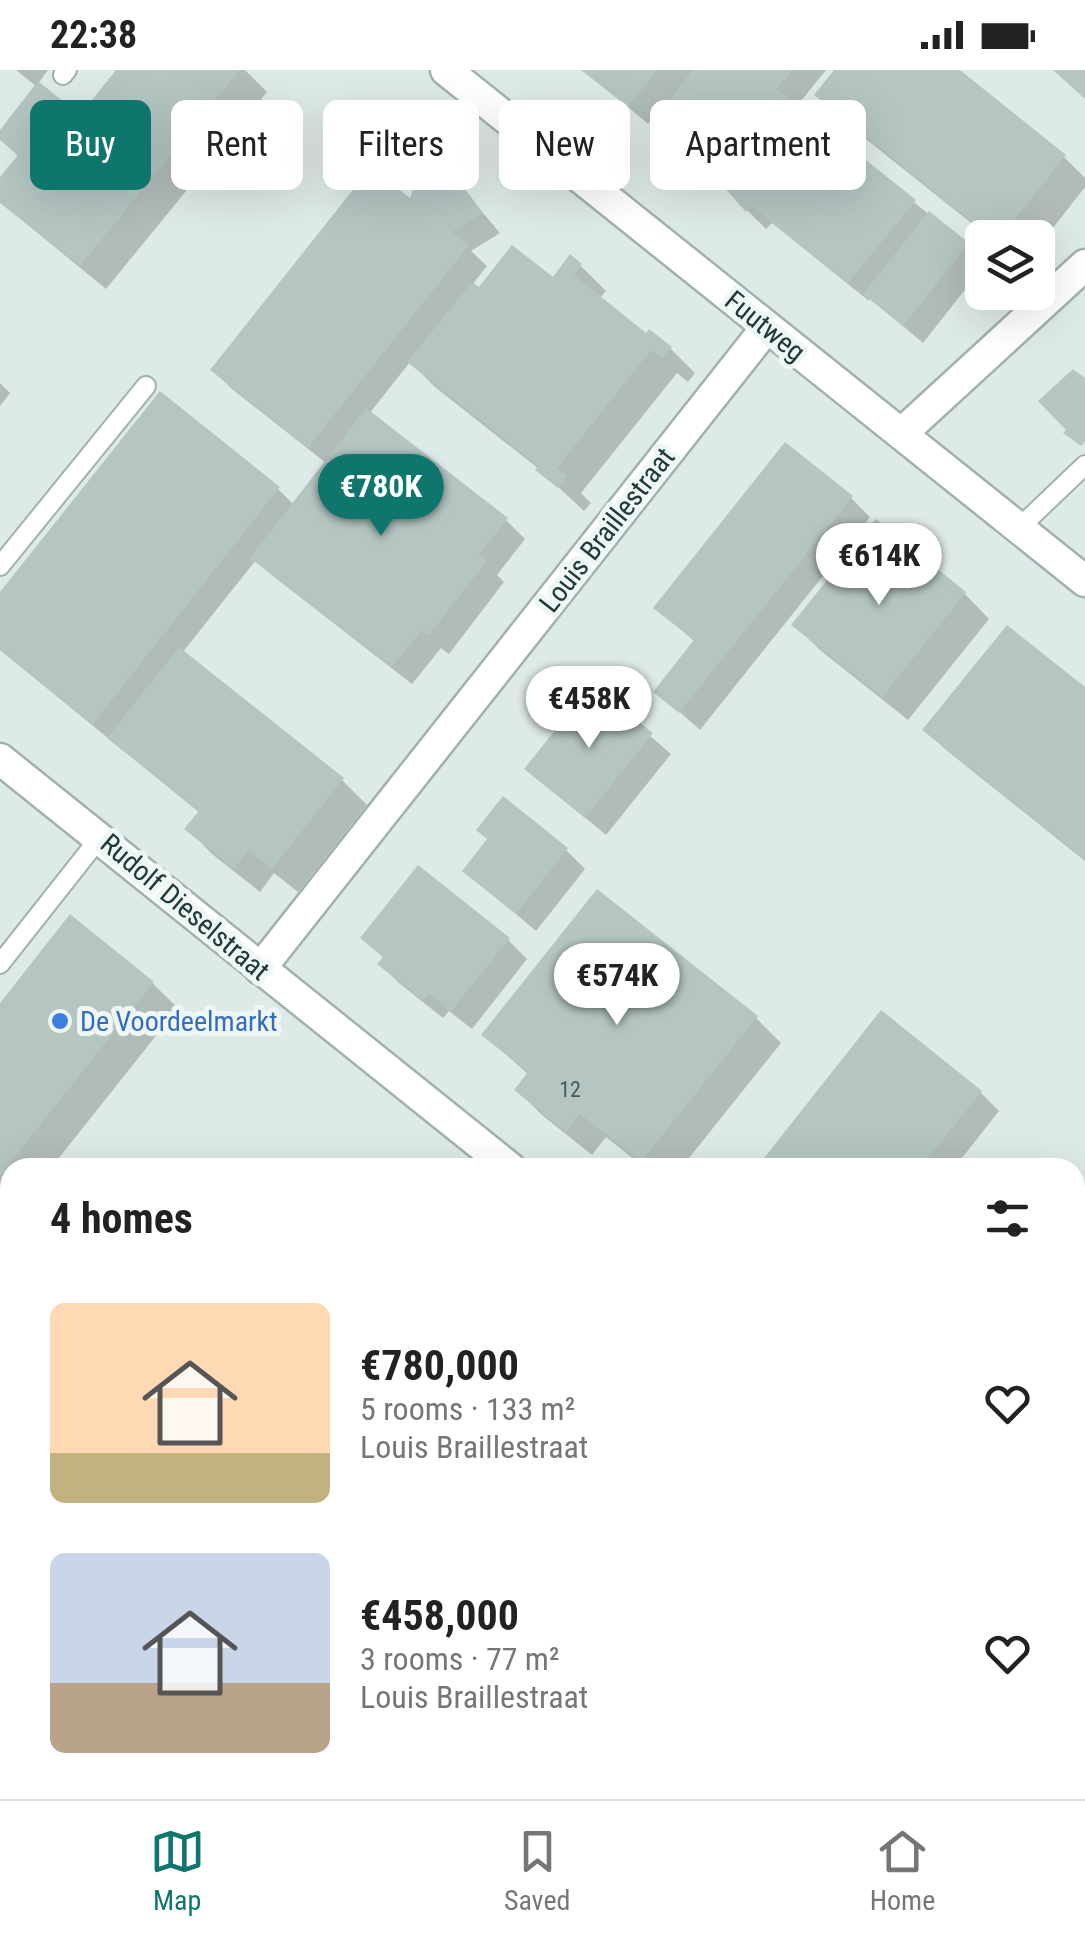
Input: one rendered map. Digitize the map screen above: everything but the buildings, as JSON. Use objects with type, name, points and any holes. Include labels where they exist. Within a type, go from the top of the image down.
[{"type":"street","name":"Fuutweg","points":[[446,70],[1018,528],[1080,568]]},
{"type":"street","points":[[901,434],[1085,265]]},
{"type":"street","name":"Louis Braillestraat","points":[[260,969],[767,327]]},
{"type":"street","name":"Rudolf Dieselstraat","points":[[3,768],[100,836],[497,1158]]},
{"type":"lane","points":[[0,566],[146,386]]},
{"type":"lane","points":[[1018,528],[1085,465]]},
{"type":"lane","points":[[0,964],[100,836]]},
{"type":"place","name":"De Voordeelmarkt","points":[[60,1021]]}]
